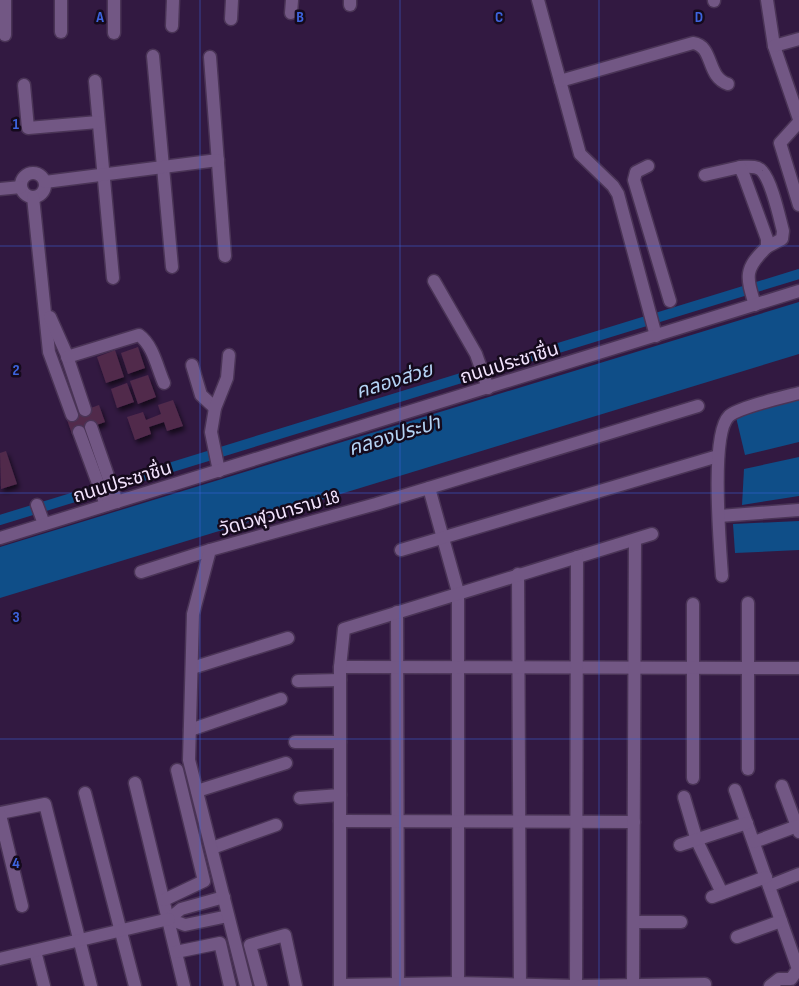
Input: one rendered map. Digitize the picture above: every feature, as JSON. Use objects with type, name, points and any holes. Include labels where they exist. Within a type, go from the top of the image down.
[{"type":"street","points":[[5,0],[6,36]]},
{"type":"street","points":[[61,0],[61,32]]},
{"type":"street","points":[[114,0],[114,33]]},
{"type":"street","points":[[172,26],[173,0]]},
{"type":"street","points":[[232,0],[232,19]]},
{"type":"street","points":[[538,0],[580,154],[613,186],[618,194],[656,336]]},
{"type":"street","points":[[767,0],[774,46],[799,121],[780,143],[799,205]]},
{"type":"street","points":[[774,46],[799,39]]},
{"type":"street","points":[[560,81],[693,42],[700,44],[706,50],[716,77],[728,84]]},
{"type":"street","points":[[153,56],[172,267]]},
{"type":"street","points":[[210,57],[225,256]]},
{"type":"street","points":[[95,80],[102,175],[113,278]]},
{"type":"street","points":[[24,85],[28,128],[98,122]]},
{"type":"street","points":[[45,182],[218,160]]},
{"type":"street","points":[[648,166],[636,172],[634,180],[670,301]]},
{"type":"street","points":[[740,167],[765,232],[766,247]]},
{"type":"street","points":[[705,175],[740,167],[754,167],[762,170],[767,178],[783,231],[782,239],[766,247],[749,267],[749,285],[755,305]]},
{"type":"street","points":[[28,173],[40,175],[45,182],[44,191],[33,197],[25,195],[21,188],[22,179],[28,173]]},
{"type":"street","points":[[0,189],[21,188]]},
{"type":"street","points":[[33,197],[49,352],[72,415]]},
{"type":"street","points":[[633,251],[653,244]]},
{"type":"street","points":[[434,281],[476,354],[488,388]]},
{"type":"street","name":"ถนนประชาชื่น","points":[[0,538],[43,521],[112,504],[799,290]]},
{"type":"street","points":[[46,310],[68,357],[85,410]]},
{"type":"street","points":[[68,357],[139,335],[146,340],[164,383]]},
{"type":"street","points":[[219,471],[211,432],[215,408],[227,378],[229,355]]},
{"type":"street","points":[[192,365],[201,395],[215,408]]},
{"type":"street","points":[[722,576],[718,456],[722,426],[730,415],[799,393]]},
{"type":"street","name":"วัดเวฬุวนาราม 18","points":[[246,986],[189,760],[193,614],[210,550],[429,488],[698,406]]},
{"type":"street","points":[[85,430],[112,504]]},
{"type":"street","points":[[401,550],[718,456]]},
{"type":"street","points":[[429,488],[458,592],[458,984]]},
{"type":"street","points":[[37,505],[43,521]]},
{"type":"street","points":[[719,516],[799,510]]},
{"type":"street","points":[[577,557],[575,986],[458,984],[340,986],[340,667],[344,629],[458,592],[652,534]]},
{"type":"street","points":[[633,985],[635,540]]},
{"type":"street","points":[[141,572],[210,550]]},
{"type":"street","points":[[518,574],[520,985]]},
{"type":"street","points":[[748,603],[748,769]]},
{"type":"street","points":[[693,604],[693,778]]},
{"type":"street","points":[[397,612],[398,985]]},
{"type":"street","points":[[192,668],[288,638]]},
{"type":"street","points":[[340,667],[799,668]]},
{"type":"street","points":[[298,681],[340,680]]},
{"type":"street","points":[[190,730],[280,699]]},
{"type":"street","points":[[295,742],[340,742]]},
{"type":"street","points":[[197,791],[286,763]]},
{"type":"street","points":[[164,900],[204,881],[177,770]]},
{"type":"street","points":[[135,783],[184,986]]},
{"type":"street","points":[[754,842],[798,829],[782,786]]},
{"type":"street","points":[[735,790],[781,921],[794,978],[779,979],[770,986]]},
{"type":"street","points":[[85,793],[135,986]]},
{"type":"street","points":[[300,798],[340,795]]},
{"type":"street","points":[[684,797],[697,841],[717,895],[799,874]]},
{"type":"street","points":[[22,906],[0,814],[45,804],[91,986]]},
{"type":"street","points":[[340,821],[634,822]]},
{"type":"street","points":[[680,845],[697,841],[747,823]]},
{"type":"street","points":[[212,848],[276,825]]},
{"type":"street","points":[[0,959],[169,919],[181,909],[224,897]]},
{"type":"street","points":[[169,919],[185,925],[228,916]]},
{"type":"street","points":[[737,937],[781,921]]},
{"type":"street","points":[[634,922],[681,922]]},
{"type":"street","points":[[261,986],[250,945],[285,935],[296,986]]},
{"type":"street","points":[[176,952],[220,943],[230,986]]},
{"type":"street","points":[[35,951],[44,986]]},
{"type":"street","points":[[580,986],[705,984]]},
{"type":"water","name":"คลองประปา","points":[[799,302],[799,354],[0,598],[0,547]]},
{"type":"water","points":[[799,399],[799,442],[745,455],[735,413]]},
{"type":"water","points":[[799,457],[799,496],[742,505],[744,469]]},
{"type":"water","points":[[799,521],[799,550],[735,553],[733,524]]},
{"type":"building","points":[[138,347],[145,368],[128,374],[121,353]]},
{"type":"building","points":[[115,350],[124,377],[106,383],[97,357]]},
{"type":"building","points":[[148,375],[156,397],[138,404],[130,381]]},
{"type":"building","points":[[127,383],[134,402],[117,408],[111,389]]},
{"type":"building","points":[[173,400],[183,426],[167,431],[164,422],[149,427],[151,434],[135,440],[127,417],[143,412],[146,420],[161,414],[158,405]]},
{"type":"building","points":[[99,405],[105,422],[72,434],[66,417]]},
{"type":"building","points":[[6,451],[17,484],[1,489],[0,453]]},
{"type":"waterway","name":"คลองส่วย","points":[[0,520],[799,274]]}]
